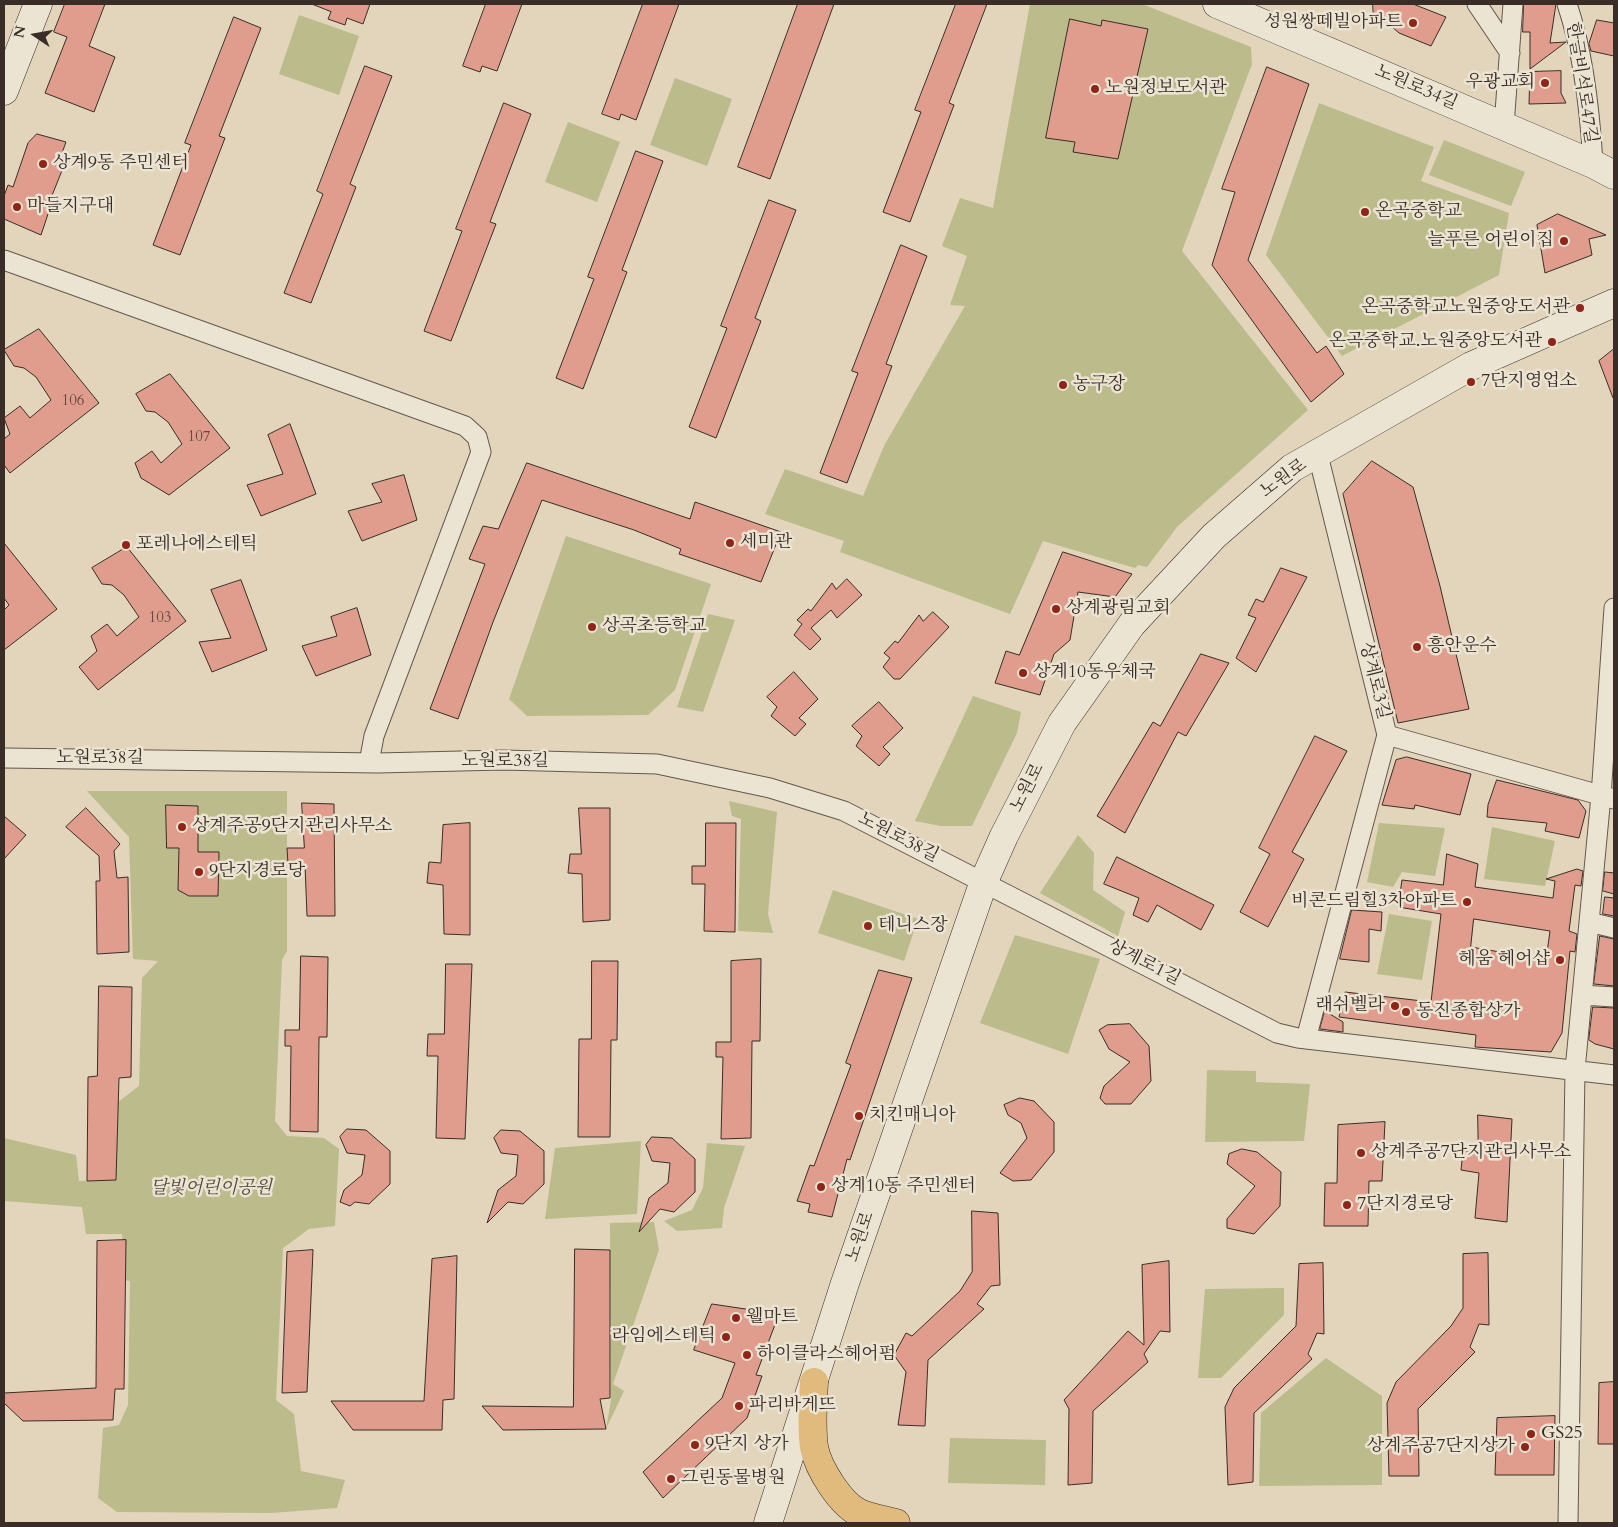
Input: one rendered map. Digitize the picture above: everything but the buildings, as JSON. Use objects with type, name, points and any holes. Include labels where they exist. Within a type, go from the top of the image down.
[{"type":"main road","points":[[4,91],[38,4]]},
{"type":"main road","name":"노원로34길","points":[[1217,4],[1604,169]]},
{"type":"main road","name":"노원로","points":[[768,1523],[984,881],[1025,792],[1062,723],[1132,624],[1214,536],[1292,468],[1318,455],[1472,366],[1614,302]]},
{"type":"main road","points":[[814,1382],[812,1429],[815,1449],[829,1481],[843,1499],[860,1514],[896,1523]]},
{"type":"street","points":[[1477,4],[1510,53]]},
{"type":"street","points":[[1504,126],[1513,4]]},
{"type":"street","name":"한글비석로47길","points":[[1567,4],[1574,26],[1591,126],[1604,169]]},
{"type":"street","points":[[4,260],[465,426],[477,437],[481,452],[374,736],[370,763]]},
{"type":"street","name":"상계로3길","points":[[1318,455],[1387,735],[1608,798]]},
{"type":"street","points":[[1568,1523],[1575,1070],[1589,922],[1608,798],[1614,608]]},
{"type":"street","points":[[1306,1039],[1387,735]]},
{"type":"street","name":"노원로38길","points":[[4,758],[370,763],[503,760],[657,764],[770,788],[844,811],[984,881]]},
{"type":"street","name":"상계로1길","points":[[984,881],[1278,1033],[1306,1039],[1614,1075]]},
{"type":"street","points":[[1589,922],[1614,928]]},
{"type":"street","points":[[1582,995],[1614,997]]},
{"type":"green space","points":[[1030,4],[1142,4],[1251,47],[1252,64],[1182,251],[1308,410],[1177,527],[1147,567],[1138,565],[1135,568],[1043,541],[1010,614],[840,552],[844,541],[765,514],[785,469],[863,496],[885,444],[965,306],[950,305],[967,256],[942,246],[960,198],[993,208]]},
{"type":"green space","points":[[299,15],[359,36],[339,95],[279,74]]},
{"type":"green space","points":[[675,78],[732,99],[707,166],[650,145]]},
{"type":"green space","points":[[1319,103],[1434,147],[1421,181],[1509,213],[1499,275],[1342,356],[1266,255]]},
{"type":"green space","points":[[568,122],[620,142],[597,202],[545,182]]},
{"type":"green space","points":[[1444,140],[1525,172],[1511,206],[1429,175]]},
{"type":"green space","points":[[566,536],[711,584],[675,690],[648,715],[527,716],[509,699]]},
{"type":"green space","points":[[708,614],[735,620],[703,712],[677,707]]},
{"type":"green space","points":[[973,696],[1021,712],[1017,733],[972,826],[941,826],[915,821]]},
{"type":"green space","name":"달빛어린이공원","points":[[87,791],[287,791],[287,951],[282,960],[275,1121],[287,1136],[324,1138],[339,1149],[335,1226],[309,1229],[283,1248],[276,1400],[294,1414],[301,1471],[345,1480],[337,1508],[271,1513],[117,1512],[98,1498],[103,1428],[119,1425],[128,1405],[130,1281],[123,1280],[122,1234],[86,1234],[82,1207],[4,1201],[4,1138],[76,1155],[79,1181],[116,1180],[118,1102],[139,1086],[142,978],[158,961],[133,959],[129,837]]},
{"type":"green space","points":[[729,801],[777,812],[768,914],[773,933],[738,931],[741,819],[732,816]]},
{"type":"green space","points":[[1379,823],[1445,828],[1435,876],[1402,872],[1393,887],[1367,882]]},
{"type":"green space","points":[[1492,827],[1555,841],[1545,886],[1484,879]]},
{"type":"green space","points":[[1078,835],[1094,853],[1093,890],[1125,912],[1118,936],[1040,893]]},
{"type":"green space","name":"테니스장","points":[[833,890],[918,919],[904,961],[818,933]]},
{"type":"green space","points":[[1389,914],[1432,921],[1422,980],[1377,974]]},
{"type":"green space","points":[[1015,935],[1100,959],[1068,1054],[980,1023]]},
{"type":"green space","points":[[1207,1070],[1256,1071],[1256,1082],[1310,1084],[1304,1141],[1205,1142]]},
{"type":"green space","points":[[641,1141],[637,1214],[545,1219],[555,1148]]},
{"type":"green space","points":[[707,1143],[745,1146],[724,1208],[722,1228],[677,1231],[664,1221],[692,1210],[703,1188]]},
{"type":"green space","points":[[654,1222],[659,1250],[613,1384],[624,1391],[606,1429],[611,1400],[610,1223]]},
{"type":"green space","points":[[1284,1288],[1284,1315],[1221,1378],[1198,1378],[1205,1289]]},
{"type":"green space","points":[[1326,1358],[1382,1396],[1382,1485],[1259,1486],[1261,1413]]},
{"type":"green space","points":[[950,1438],[1046,1440],[1045,1485],[948,1483]]},
{"type":"place","name":"성원쌍떼빌아파트","points":[[1413,23]]},
{"type":"place","name":"우광교회","points":[[1545,83]]},
{"type":"place","name":"노원정보도서관","points":[[1095,89]]},
{"type":"place","name":"상계9동 주민센터","points":[[43,164]]},
{"type":"place","name":"마들지구대","points":[[17,207]]},
{"type":"place","name":"온곡중학교","points":[[1365,212]]},
{"type":"place","name":"늘푸른 어린이집","points":[[1564,241]]},
{"type":"place","name":"온곡중학교노원중앙도서관","points":[[1580,308]]},
{"type":"place","name":"온곡중학교.노원중앙도서관","points":[[1552,342]]},
{"type":"place","name":"7단지영업소","points":[[1471,382]]},
{"type":"place","name":"농구장","points":[[1063,385]]},
{"type":"place","name":"세미관","points":[[730,543]]},
{"type":"place","name":"포레나에스테틱","points":[[126,545]]},
{"type":"place","name":"상계광림교회","points":[[1056,609]]},
{"type":"place","name":"상곡초등학교","points":[[592,627]]},
{"type":"place","name":"흥안운수","points":[[1417,647]]},
{"type":"place","name":"상계10동우체국","points":[[1023,673]]},
{"type":"place","name":"상계주공9단지관리사무소","points":[[182,827]]},
{"type":"place","name":"9단지경로당","points":[[199,872]]},
{"type":"place","name":"비콘드림힐3차아파트","points":[[1467,902]]},
{"type":"place","name":"테니스장","points":[[868,926]]},
{"type":"place","name":"헤움 헤어샵","points":[[1560,960]]},
{"type":"place","name":"래쉬벨라","points":[[1395,1006]]},
{"type":"place","name":"동진종합상가","points":[[1406,1012]]},
{"type":"place","name":"치킨매니아","points":[[859,1116]]},
{"type":"place","name":"상계주공7단지관리사무소","points":[[1361,1153]]},
{"type":"place","name":"상계10동 주민센터","points":[[821,1187]]},
{"type":"place","name":"7단지경로당","points":[[1347,1205]]},
{"type":"place","name":"웰마트","points":[[736,1318]]},
{"type":"place","name":"라임에스테틱","points":[[726,1337]]},
{"type":"place","name":"하이클라스헤어펌","points":[[747,1355]]},
{"type":"place","name":"파리바게뜨","points":[[739,1406]]},
{"type":"place","name":"GS25","points":[[1531,1434]]},
{"type":"place","name":"9단지 상가","points":[[695,1445]]},
{"type":"place","name":"상계주공7단지상가","points":[[1525,1447]]},
{"type":"place","name":"그린동물병원","points":[[671,1479]]}]
